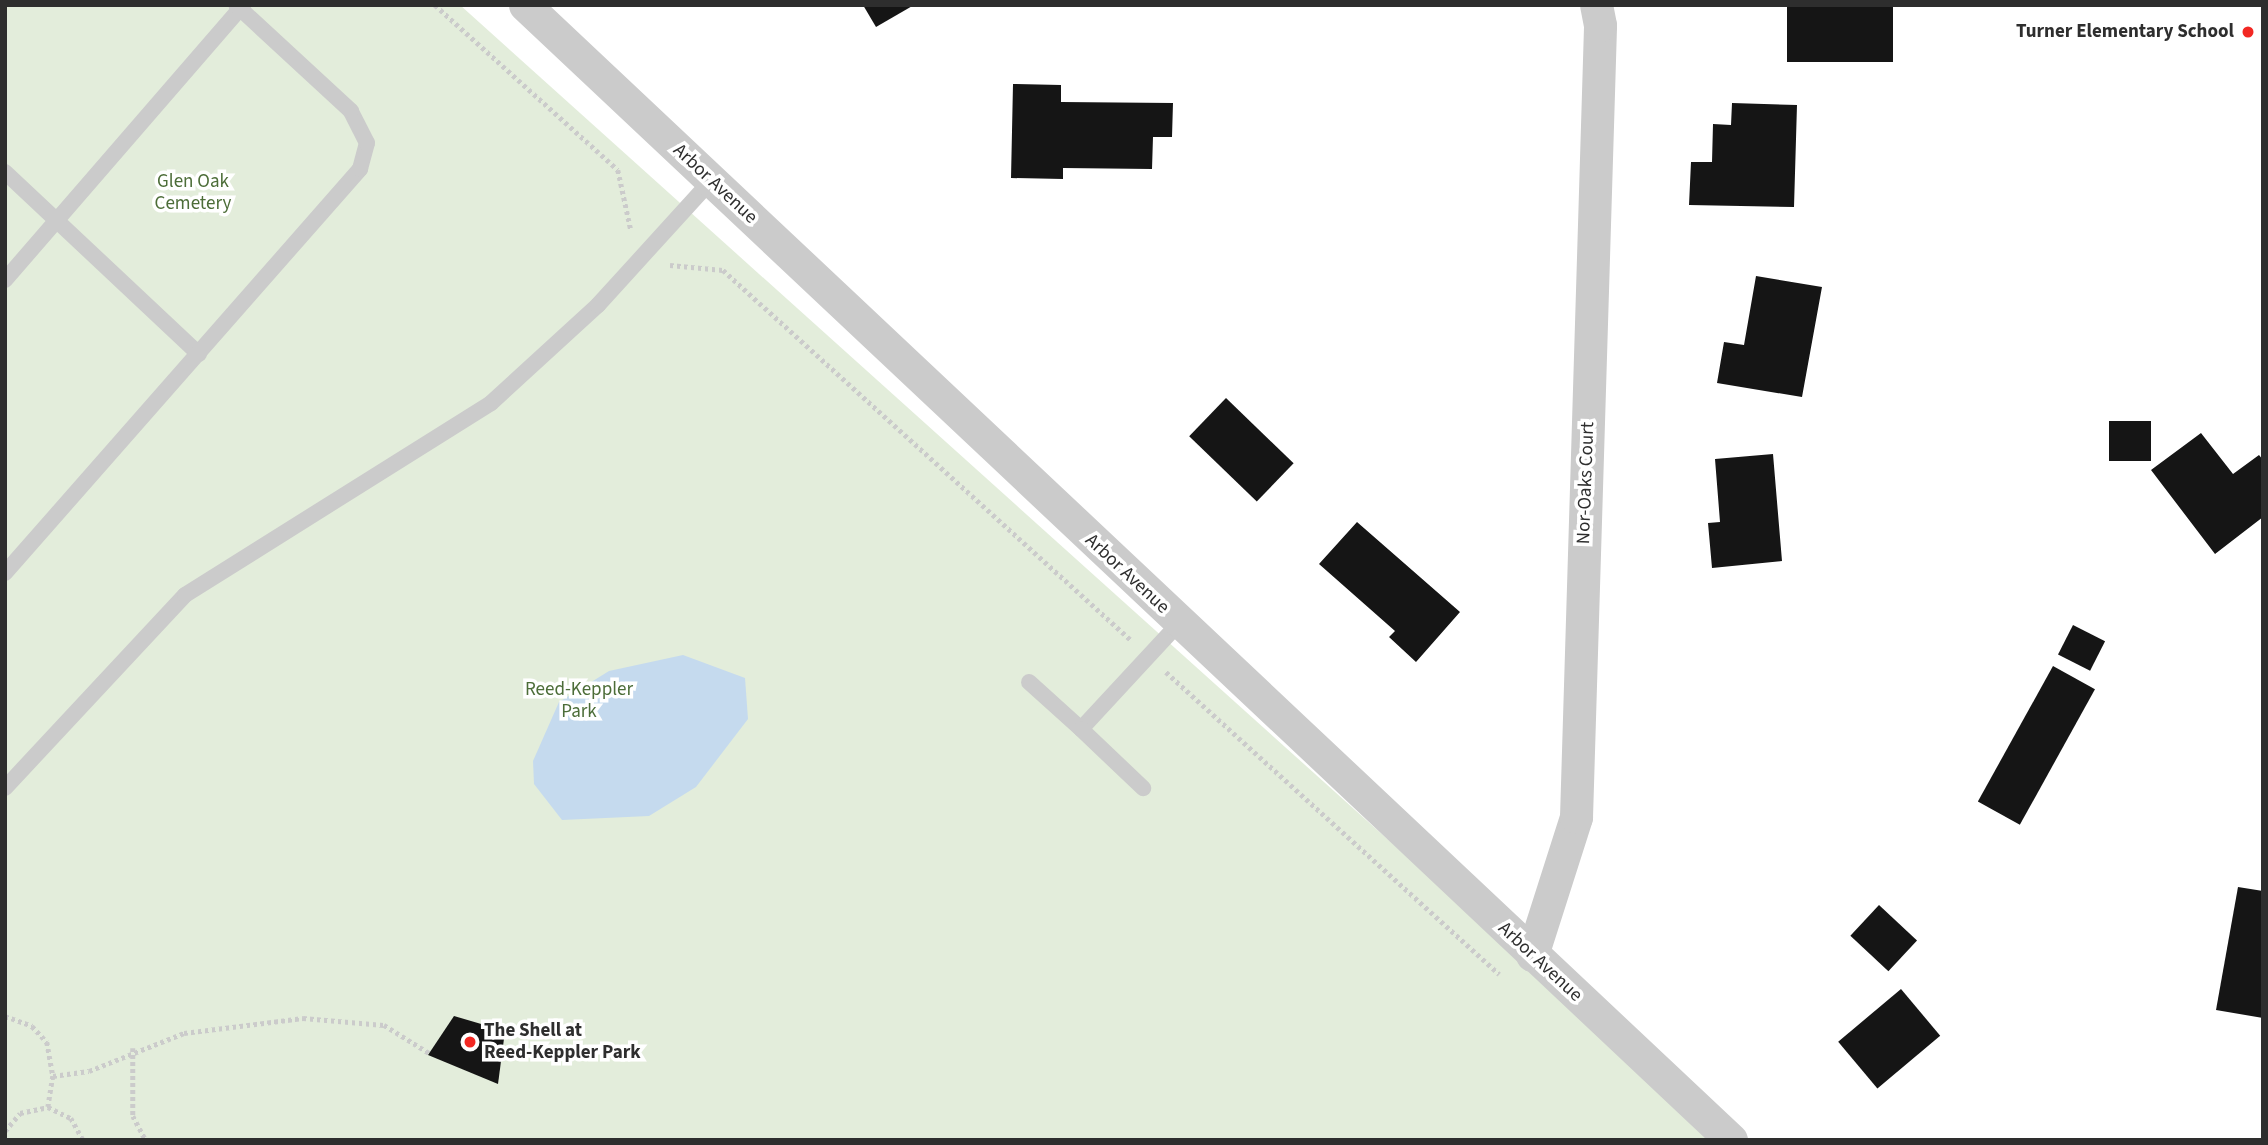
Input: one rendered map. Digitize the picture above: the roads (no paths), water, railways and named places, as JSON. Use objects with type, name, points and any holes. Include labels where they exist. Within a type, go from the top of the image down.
[{"type":"street","name":"Arbor Avenue","points":[[525,5],[1731,1140]]},
{"type":"street","name":"Nor-Oaks Court","points":[[1532,955],[1576,817],[1600,25],[1596,5]]},
{"type":"lane","points":[[5,280],[240,6],[351,111],[362,127],[365,156],[199,354],[5,573]]},
{"type":"lane","points":[[5,172],[199,354]]},
{"type":"lane","points":[[5,788],[186,595],[491,403],[638,261],[710,181]]},
{"type":"lane","points":[[1081,729],[1179,623]]},
{"type":"lane","points":[[1029,682],[1143,788]]},
{"type":"water","points":[[683,655],[745,678],[748,719],[696,787],[649,816],[562,820],[534,784],[533,761],[559,702],[609,671]]},
{"type":"place","name":"Turner Elementary School","points":[[2248,32]]},
{"type":"place","name":"The Shell at Reed-Keppler Park","points":[[470,1042]]},
{"type":"park label","name":"Glen Oak Cemetery","points":[[193,193]]},
{"type":"park label","name":"Reed-Keppler Park","points":[[579,701]]}]
